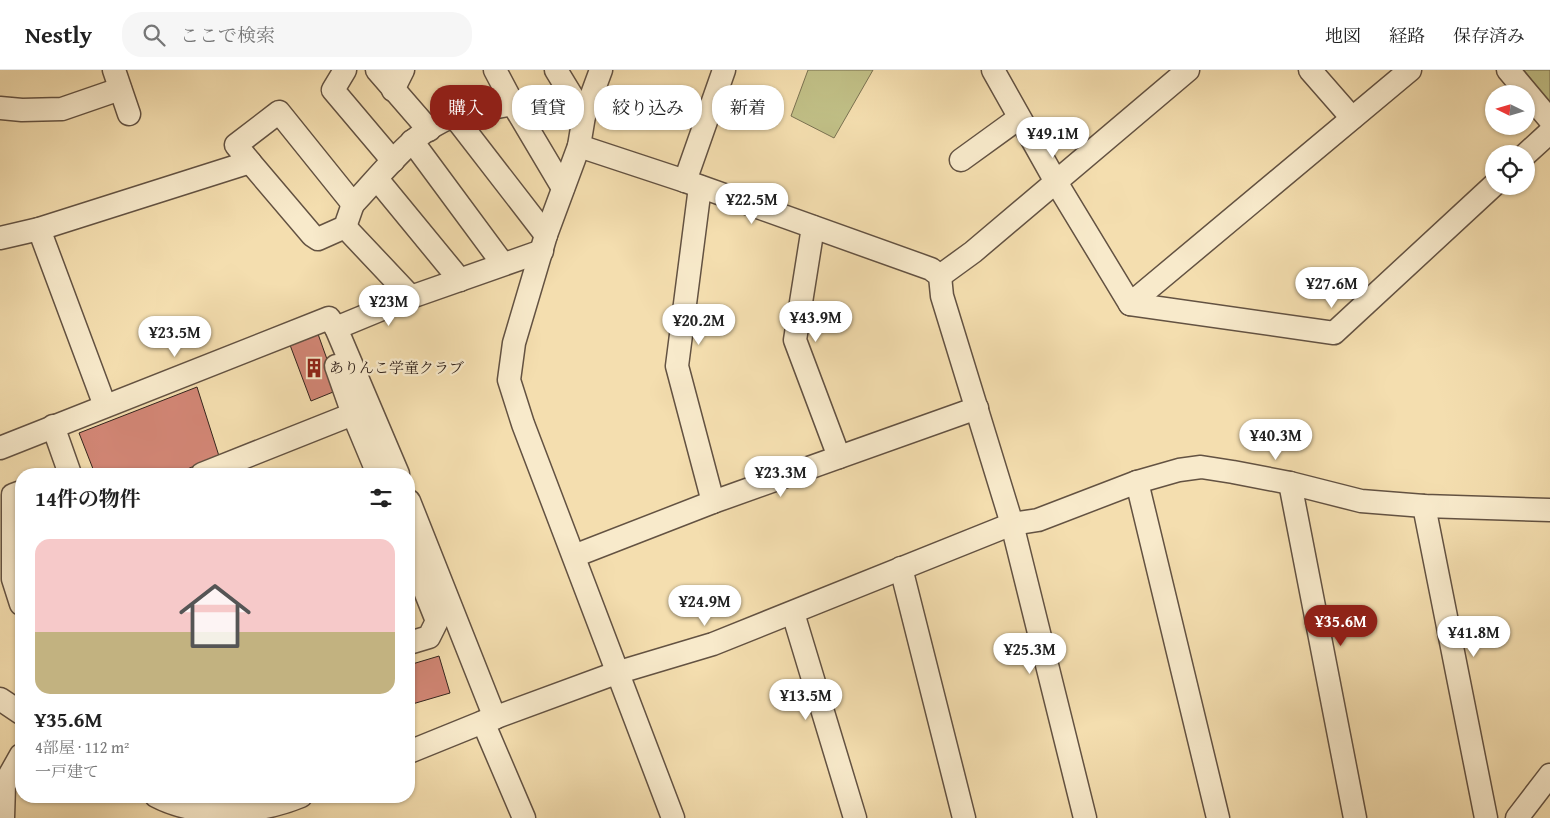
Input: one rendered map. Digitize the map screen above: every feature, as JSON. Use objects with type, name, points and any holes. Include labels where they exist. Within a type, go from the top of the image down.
[{"type":"street","points":[[345,70],[332,90],[393,161]]},
{"type":"street","points":[[377,70],[393,90],[503,264]]},
{"type":"street","points":[[393,90],[403,70]]},
{"type":"street","points":[[495,70],[512,102]]},
{"type":"street","points":[[556,70],[565,85]]},
{"type":"street","points":[[584,116],[601,70]]},
{"type":"street","points":[[713,502],[677,366],[693,184],[724,70]]},
{"type":"street","points":[[993,70],[1056,182],[1130,304]]},
{"type":"street","points":[[940,276],[972,252],[1188,70]]},
{"type":"street","points":[[1310,70],[1352,118]]},
{"type":"street","points":[[1130,304],[1410,70]]},
{"type":"street","points":[[1508,70],[1550,120]]},
{"type":"street","points":[[0,108],[22,110],[62,109],[117,80],[129,114]]},
{"type":"street","points":[[353,204],[280,112],[236,145],[312,235],[318,239],[344,227],[353,204],[393,161],[420,135],[430,129]]},
{"type":"street","points":[[961,160],[1019,118]]},
{"type":"street","points":[[464,130],[544,243]]},
{"type":"street","points":[[528,130],[563,188]]},
{"type":"street","points":[[582,130],[579,146],[544,243],[514,343],[509,380],[523,424],[574,556],[616,673],[673,818]]},
{"type":"street","points":[[1535,146],[1550,132]]},
{"type":"street","points":[[579,146],[693,184],[931,269],[940,276],[942,296],[1012,524],[1085,818]]},
{"type":"street","points":[[0,238],[39,229],[250,162]]},
{"type":"street","points":[[377,179],[460,280]]},
{"type":"street","points":[[1130,304],[1334,333],[1485,192]]},
{"type":"street","points":[[344,227],[411,297]]},
{"type":"street","points":[[813,227],[795,340],[839,457]]},
{"type":"street","points":[[39,229],[105,406]]},
{"type":"street","points":[[336,328],[411,297],[503,264],[544,243]]},
{"type":"street","points":[[0,448],[329,318],[336,328],[395,468]]},
{"type":"street","points":[[336,366],[376,468]]},
{"type":"street","points":[[574,556],[713,502],[977,408]]},
{"type":"street","points":[[217,468],[353,414]]},
{"type":"street","points":[[53,426],[68,468]]},
{"type":"street","points":[[415,750],[616,673],[713,644],[1012,524],[1038,520],[1137,482],[1179,470],[1201,467],[1233,472],[1290,483],[1361,502],[1550,510]]},
{"type":"street","points":[[1137,482],[1218,818]]},
{"type":"street","points":[[1290,483],[1356,818]]},
{"type":"street","points":[[15,494],[13,495],[13,579],[15,585]]},
{"type":"street","points":[[1424,506],[1486,818]]},
{"type":"street","points":[[415,520],[524,818]]},
{"type":"street","points":[[415,566],[437,621],[429,637],[415,641]]},
{"type":"street","points":[[900,568],[964,818]]},
{"type":"street","points":[[793,613],[855,818]]},
{"type":"street","points":[[3,818],[4,785],[15,766]]},
{"type":"street","points":[[1517,818],[1550,775]]},
{"type":"street","points":[[173,803],[212,811],[296,805]]},
{"type":"shaded area","points":[[808,70],[873,70],[834,138],[791,116]]},
{"type":"shaded area","points":[[1524,70],[1550,70],[1550,103]]},
{"type":"building","name":"ありんこ学童クラブ","points":[[318,334],[338,390],[311,401],[290,345]]},
{"type":"building","points":[[197,387],[219,456],[190,468],[93,468],[79,433]]},
{"type":"building","points":[[439,656],[450,693],[415,703],[415,663]]},
{"type":"place","name":"ありんこ学童クラブ","points":[[314,368]]}]
